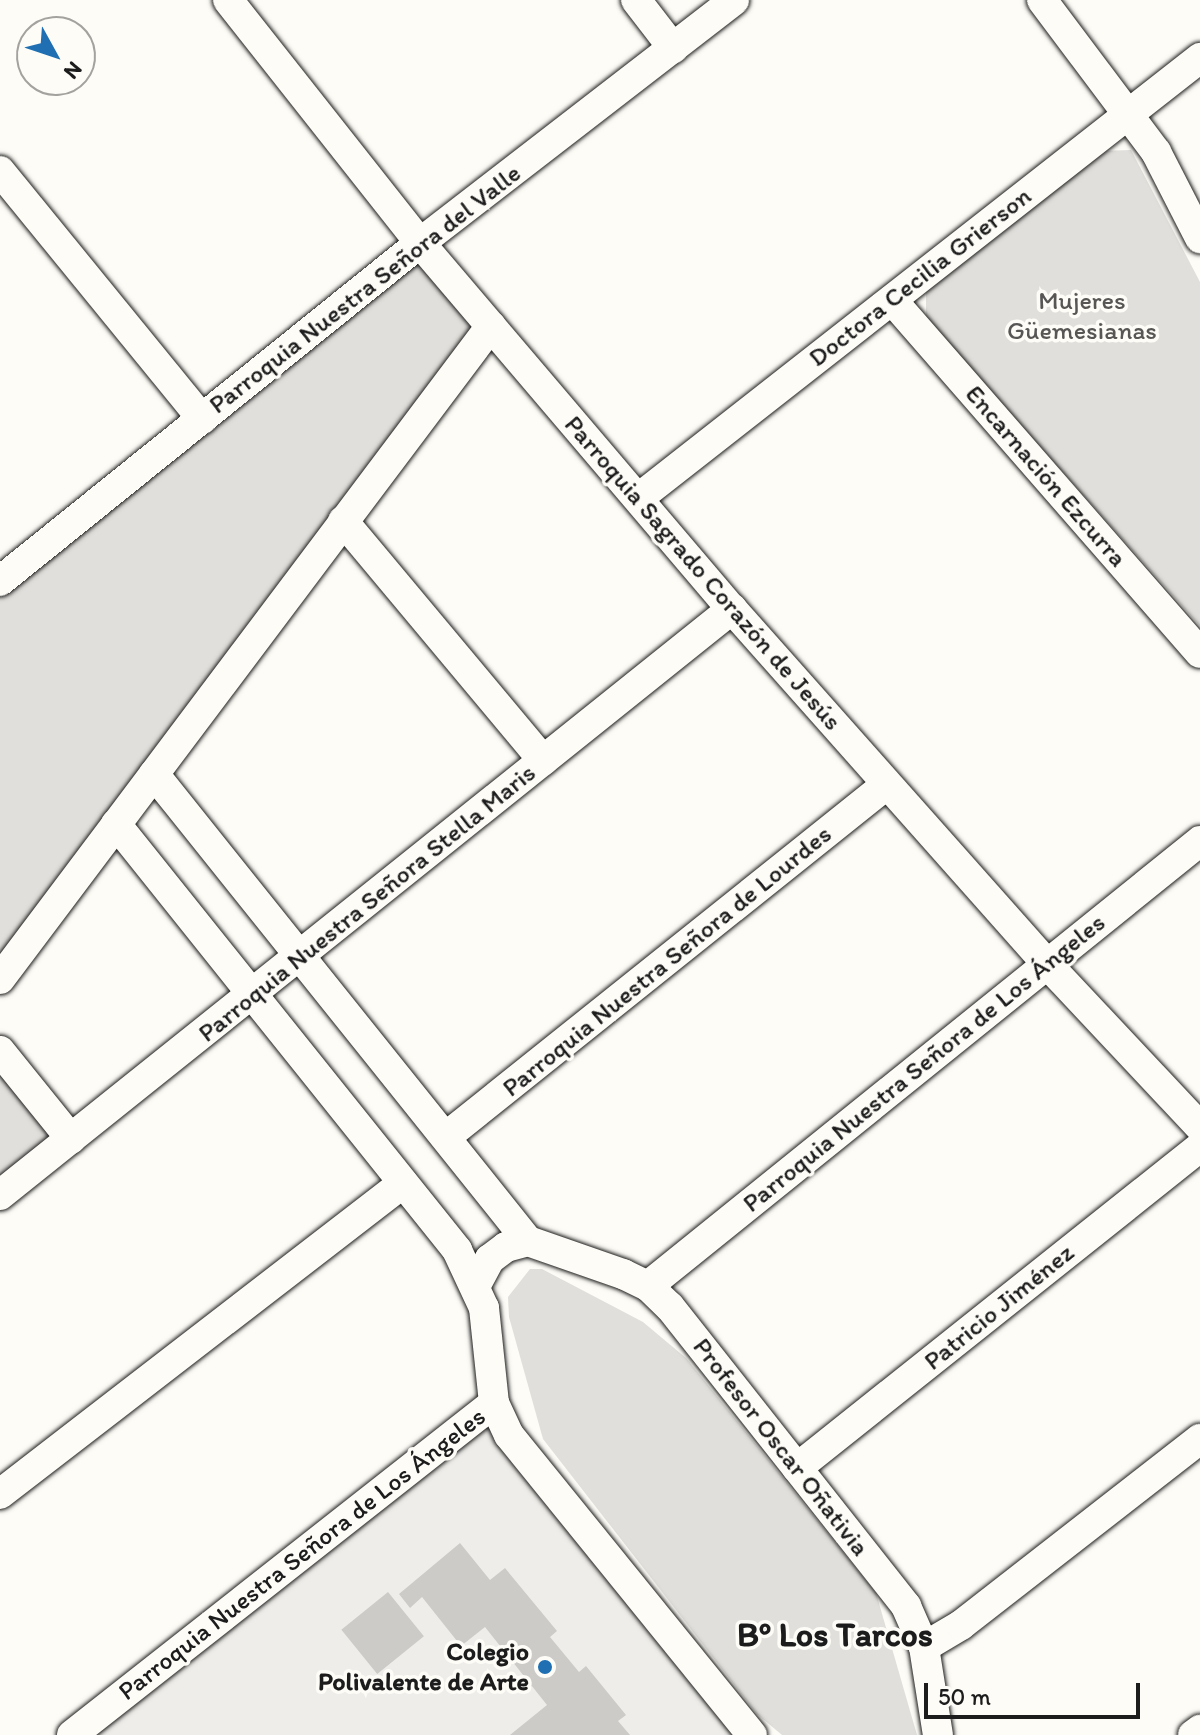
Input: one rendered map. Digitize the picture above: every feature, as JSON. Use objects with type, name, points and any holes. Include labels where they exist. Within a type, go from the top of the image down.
[{"type":"street","name":"Parroquia Sagrado Corazón de Jesús","points":[[228,0],[420,243],[640,497],[732,609],[1047,964],[1200,1127]]},
{"type":"street","points":[[636,0],[673,48]]},
{"type":"street","name":"Parroquia Nuestra Señora del Valle","points":[[0,581],[420,243],[734,0]]},
{"type":"street","points":[[1042,0],[1129,111],[1200,238]]},
{"type":"street","name":"Doctora Cecilia Grierson","points":[[640,497],[1129,111],[1188,72],[1200,58]]},
{"type":"street","points":[[0,171],[202,419]]},
{"type":"street","name":"Encarnación Ezcurra","points":[[892,300],[1200,653]]},
{"type":"street","points":[[0,979],[491,326]]},
{"type":"street","points":[[343,521],[543,760]]},
{"type":"street","name":"Parroquia Nuestra Señora Stella Maris","points":[[0,1195],[254,996],[732,609]]},
{"type":"street","points":[[154,774],[447,1136],[528,1241],[648,1286]]},
{"type":"street","name":"Parroquia Nuestra Señora de Lourdes","points":[[447,1136],[886,785]]},
{"type":"street","points":[[116,824],[457,1250],[477,1283],[494,1403],[509,1435],[752,1735]]},
{"type":"street","name":"Parroquia Nuestra Señora de Los Ángeles","points":[[648,1286],[1200,841]]},
{"type":"street","points":[[0,1051],[71,1139]]},
{"type":"street","name":"Patricio Jiménez","points":[[797,1468],[1200,1147]]},
{"type":"street","points":[[0,1494],[403,1183]]},
{"type":"street","points":[[477,1283],[490,1259],[506,1247],[528,1241]]},
{"type":"street","name":"Profesor Oscar Oñativia","points":[[648,1286],[906,1606],[924,1647],[938,1735]]},
{"type":"street","name":"Parroquia Nuestra Señora de Los Ángeles","points":[[72,1735],[494,1403]]},
{"type":"street","points":[[924,1647],[961,1625],[1200,1439]]},
{"type":"street","points":[[1193,1735],[1200,1730]]},
{"type":"shaded area","points":[[494,1404],[751,1735],[74,1735]]},
{"type":"green space","name":"Mujeres Güemesianas","points":[[1131,150],[1200,282],[1200,626],[926,318],[926,291],[1100,151]]},
{"type":"green space","points":[[420,246],[488,327],[0,979],[0,576]]},
{"type":"green space","points":[[0,1052],[70,1139],[0,1195]]},
{"type":"green space","points":[[530,1269],[542,1269],[643,1322],[686,1358],[876,1593],[917,1735],[782,1735],[757,1714],[543,1439],[509,1317],[508,1297]]},
{"type":"building","points":[[460,1543],[490,1580],[505,1568],[557,1631],[550,1637],[579,1672],[586,1666],[626,1715],[618,1721],[630,1735],[510,1735],[547,1705],[485,1627],[461,1646],[422,1597],[410,1608],[399,1594]]},
{"type":"building","points":[[388,1592],[424,1636],[377,1674],[341,1630]]},
{"type":"place","name":"Colegio Polivalente de Arte","points":[[545,1667]]},
{"type":"district","name":"Bº Los Tarcos","points":[[835,1635]]}]
